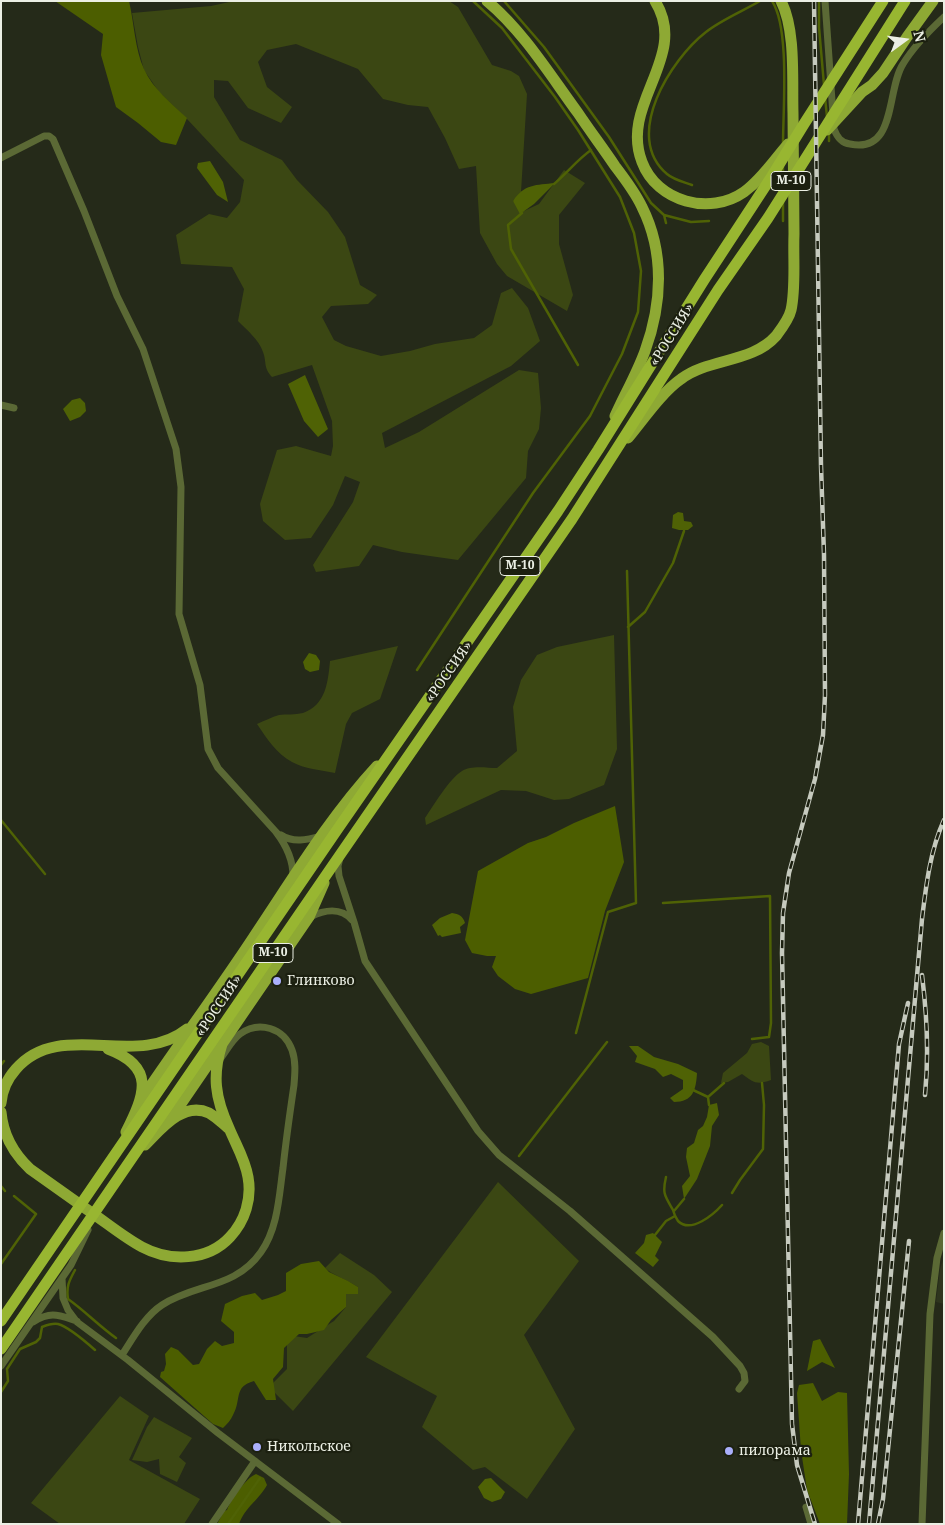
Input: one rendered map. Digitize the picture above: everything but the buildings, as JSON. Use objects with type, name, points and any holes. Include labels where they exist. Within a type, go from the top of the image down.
[{"type":"highway","name":"«РОССИЯ»","points":[[1,1322],[558,511],[704,280],[768,174],[804,124],[883,1]]},
{"type":"highway","name":"«РОССИЯ»","points":[[1,1349],[341,852],[572,519],[718,290],[768,218],[814,144],[850,96],[905,1]]},
{"type":"main road","points":[[488,1],[518,32],[630,186],[647,218],[654,241],[659,276],[658,300],[653,324],[641,362],[598,450]]},
{"type":"main road","points":[[655,1],[664,26],[664,44],[661,61],[640,110],[636,136],[640,158],[647,172],[660,188],[670,195],[692,203],[704,204],[724,201],[739,196],[768,174]]},
{"type":"main road","points":[[611,459],[659,401],[681,379],[693,372],[752,352],[766,344],[778,334],[790,313],[793,294],[794,214],[792,57],[788,18],[781,1]]},
{"type":"main road","points":[[850,96],[883,73],[933,1]]},
{"type":"main road","points":[[115,1156],[139,1103],[354,791],[395,746]]},
{"type":"main road","points":[[130,1162],[170,1120],[309,917],[331,868]]},
{"type":"main road","points":[[219,989],[261,944]]},
{"type":"main road","points":[[1,1103],[10,1077],[19,1066],[36,1053],[63,1045],[140,1046],[157,1044],[180,1034],[196,1021]]},
{"type":"main road","points":[[1,1112],[4,1131],[14,1152],[30,1169],[121,1234],[151,1251],[176,1256],[192,1256],[207,1253],[229,1238],[239,1226],[246,1211],[249,1187],[244,1164],[228,1128],[218,1098],[215,1078],[222,1044]]},
{"type":"main road","points":[[102,1046],[126,1056],[139,1069],[142,1087],[139,1103]]},
{"type":"main road","points":[[170,1120],[185,1113],[202,1111],[215,1117],[228,1128]]},
{"type":"street","points":[[825,1],[834,129],[841,141],[851,145],[868,144],[884,130],[894,87],[902,65],[910,53],[944,17]]},
{"type":"street","points":[[1,158],[44,136],[54,139],[117,296],[143,349],[176,449],[181,487],[179,614],[200,685],[208,749],[218,768],[276,832],[290,854],[293,868],[292,879]]},
{"type":"street","points":[[1,404],[2,406],[14,408]]},
{"type":"street","points":[[276,832],[288,839],[294,840],[309,839],[323,835]]},
{"type":"street","points":[[341,852],[338,866],[339,876],[365,961],[478,1131],[499,1155],[570,1211],[713,1337],[740,1366],[744,1373],[745,1381],[739,1389]]},
{"type":"street","points":[[309,917],[321,912],[332,911],[344,913],[354,922]]},
{"type":"street","points":[[122,1355],[134,1336],[158,1308],[174,1298],[237,1275],[262,1252],[272,1231],[278,1204],[294,1084],[295,1068],[292,1051],[289,1044],[280,1034],[266,1027],[252,1028],[239,1035],[216,1067]]},
{"type":"street","points":[[1,1366],[71,1265],[102,1203]]},
{"type":"street","points":[[922,1524],[930,1314],[937,1258],[944,1233]]},
{"type":"street","points":[[62,1278],[63,1298],[68,1310],[77,1322]]},
{"type":"street","points":[[30,1324],[44,1316],[57,1314],[77,1322],[338,1524]]},
{"type":"street","points":[[212,1524],[255,1461]]},
{"type":"street","points":[[806,1507],[811,1524]]},
{"type":"shaded area","points":[[55,1],[129,1],[137,45],[144,69],[158,90],[187,118],[176,145],[161,142],[116,107],[101,55],[103,34]]},
{"type":"shaded area","points":[[234,1],[449,1],[458,7],[492,65],[511,71],[519,76],[527,94],[521,192],[513,201],[524,211],[539,204],[564,170],[585,183],[559,215],[559,244],[573,295],[567,311],[507,276],[497,264],[480,233],[476,166],[459,169],[428,107],[408,105],[383,99],[358,69],[296,44],[267,50],[258,62],[267,87],[292,107],[281,123],[248,108],[228,81],[214,80],[214,97],[240,140],[282,160],[297,180],[328,212],[345,237],[360,285],[377,295],[368,304],[331,306],[322,317],[334,340],[346,346],[381,356],[435,344],[474,338],[492,325],[501,293],[512,288],[528,308],[540,341],[511,366],[382,433],[385,448],[419,432],[519,370],[538,373],[541,408],[539,429],[528,451],[526,478],[458,560],[402,552],[373,545],[359,566],[316,572],[313,565],[353,502],[360,482],[345,476],[333,505],[311,538],[285,540],[263,521],[260,504],[277,450],[296,446],[331,456],[333,446],[332,421],[312,365],[272,377],[269,374],[259,343],[238,321],[244,289],[232,267],[181,264],[176,235],[209,214],[227,218],[240,202],[244,180],[159,92],[144,70],[132,13],[211,6]]},
{"type":"shaded area","points":[[210,161],[223,182],[228,202],[217,195],[197,168],[198,163]]},
{"type":"shaded area","points":[[555,183],[534,204],[520,214],[513,201],[517,195],[531,186]]},
{"type":"shaded area","points":[[305,375],[328,429],[318,437],[304,421],[288,384]]},
{"type":"shaded area","points":[[80,398],[85,403],[86,411],[80,417],[70,421],[63,409],[72,400]]},
{"type":"shaded area","points":[[678,512],[683,513],[684,521],[691,522],[693,526],[688,530],[672,528],[673,515]]},
{"type":"shaded area","points":[[614,635],[617,749],[604,785],[569,799],[554,800],[526,791],[501,790],[426,825],[425,818],[457,775],[470,768],[497,768],[517,751],[513,707],[521,680],[537,655],[557,647]]},
{"type":"shaded area","points":[[398,646],[380,699],[352,713],[346,724],[335,773],[307,768],[292,762],[277,750],[257,724],[279,715],[303,713],[317,704],[327,685],[330,661]]},
{"type":"shaded area","points":[[309,653],[316,655],[320,661],[319,670],[310,672],[305,669],[303,662]]},
{"type":"shaded area","points":[[615,806],[624,862],[605,911],[588,978],[531,994],[515,989],[498,976],[492,967],[496,956],[472,953],[465,940],[478,871],[528,843],[546,837]]},
{"type":"shaded area","points":[[452,913],[460,916],[465,923],[460,927],[461,933],[442,937],[438,936],[432,925],[440,918]]},
{"type":"shaded area","points":[[761,1042],[769,1046],[771,1080],[756,1082],[742,1074],[728,1082],[721,1083],[723,1073],[747,1053],[752,1044]]},
{"type":"shaded area","points":[[629,1046],[638,1046],[654,1057],[678,1064],[697,1073],[696,1085],[692,1094],[685,1100],[674,1102],[670,1098],[683,1089],[683,1080],[671,1074],[663,1077],[655,1069],[635,1062],[637,1056]]},
{"type":"shaded area","points":[[717,1103],[719,1115],[712,1126],[710,1146],[697,1179],[684,1199],[682,1186],[690,1176],[686,1157],[687,1148],[694,1143],[698,1130],[703,1126],[709,1105]]},
{"type":"shaded area","points":[[498,1182],[579,1261],[524,1335],[575,1429],[527,1499],[485,1467],[473,1470],[422,1427],[437,1396],[366,1357]]},
{"type":"shaded area","points":[[653,1233],[662,1242],[655,1256],[659,1260],[653,1267],[635,1253],[644,1243],[646,1235]]},
{"type":"shaded area","points":[[340,1253],[374,1275],[392,1292],[293,1411],[269,1387],[287,1369],[287,1335],[307,1338],[334,1321],[346,1307],[346,1294],[358,1287],[325,1268]]},
{"type":"shaded area","points":[[944,1257],[944,1304],[936,1302],[940,1269]]},
{"type":"shaded area","points":[[319,1261],[329,1272],[358,1287],[358,1294],[346,1294],[346,1307],[331,1320],[324,1330],[299,1334],[284,1348],[283,1367],[273,1379],[276,1400],[266,1400],[254,1381],[247,1384],[240,1390],[236,1409],[229,1422],[223,1428],[213,1424],[160,1377],[166,1364],[165,1354],[171,1347],[178,1350],[193,1365],[199,1364],[207,1349],[215,1341],[222,1346],[234,1343],[234,1332],[221,1321],[225,1304],[242,1296],[255,1293],[262,1300],[278,1295],[286,1291],[286,1273],[301,1264]]},
{"type":"shaded area","points":[[820,1339],[835,1368],[822,1362],[807,1371],[813,1341]]},
{"type":"shaded area","points":[[813,1383],[822,1401],[838,1392],[847,1393],[849,1474],[847,1524],[820,1524],[807,1490],[801,1450],[797,1393],[799,1385]]},
{"type":"shaded area","points":[[120,1396],[149,1416],[129,1460],[200,1499],[184,1524],[60,1524],[31,1503]]},
{"type":"shaded area","points":[[154,1417],[192,1438],[179,1457],[186,1463],[177,1482],[160,1474],[159,1459],[147,1462],[132,1460],[147,1427]]},
{"type":"shaded area","points":[[256,1474],[264,1478],[267,1485],[245,1513],[239,1524],[217,1524],[239,1489]]},
{"type":"shaded area","points":[[491,1478],[505,1492],[501,1499],[492,1502],[484,1498],[478,1487],[485,1479]]},
{"type":"waterway","points":[[417,670],[533,493],[590,416],[622,354],[638,312],[641,271],[634,233],[620,197],[555,97],[502,28],[473,1]]},
{"type":"waterway","points":[[504,1],[544,47],[609,137],[651,203],[664,215],[666,223]]},
{"type":"waterway","points":[[692,185],[667,174],[654,158],[649,140],[650,119],[656,99],[666,79],[692,44],[718,24],[760,1]]},
{"type":"waterway","points":[[772,1],[778,14],[783,49],[783,144]]},
{"type":"waterway","points":[[819,1],[819,27],[824,85]]},
{"type":"waterway","points":[[825,97],[827,117]]},
{"type":"waterway","points":[[829,132],[829,141]]},
{"type":"waterway","points":[[554,184],[591,150]]},
{"type":"waterway","points":[[783,167],[783,187]]},
{"type":"waterway","points":[[783,202],[783,221]]},
{"type":"waterway","points":[[522,213],[508,225],[511,249],[578,365]]},
{"type":"waterway","points":[[664,215],[691,222],[709,221]]},
{"type":"waterway","points":[[628,627],[645,612],[673,563],[684,531]]},
{"type":"waterway","points":[[576,1033],[608,912],[636,903],[627,571]]},
{"type":"waterway","points":[[1,820],[45,874]]},
{"type":"waterway","points":[[663,903],[770,896],[771,1023],[769,1037],[752,1039]]},
{"type":"waterway","points":[[519,1156],[607,1042]]},
{"type":"waterway","points":[[1,1065],[4,1061]]},
{"type":"waterway","points":[[709,1105],[708,1097],[724,1083]]},
{"type":"waterway","points":[[732,1193],[763,1149],[764,1105],[762,1083]]},
{"type":"waterway","points":[[693,1090],[708,1097]]},
{"type":"waterway","points":[[666,1177],[665,1195],[677,1220],[683,1224],[696,1224],[714,1213],[722,1205]]},
{"type":"waterway","points":[[1,1186],[5,1191]]},
{"type":"waterway","points":[[1,1264],[36,1214],[14,1196]]},
{"type":"waterway","points":[[674,1211],[684,1199]]},
{"type":"waterway","points":[[655,1235],[666,1221],[675,1216]]},
{"type":"waterway","points":[[75,1270],[68,1284],[68,1299],[116,1338]]},
{"type":"waterway","points":[[1,1392],[8,1381],[7,1369],[20,1349],[36,1342],[40,1338],[42,1327],[58,1324],[77,1335],[95,1350]]},
{"type":"waterway","points":[[228,1524],[260,1478]]},
{"type":"railway","points":[[814,1],[825,695],[823,735],[815,779],[789,873],[783,913],[782,953],[792,1424],[797,1465],[815,1524]]},
{"type":"railway","points":[[869,1524],[922,919],[932,856],[944,820]]},
{"type":"railway","points":[[922,975],[927,1035],[925,1095]]},
{"type":"railway","points":[[858,1524],[899,1044],[908,1003]]},
{"type":"railway","points":[[878,1524],[883,1499],[909,1241]]},
{"type":"place","name":"Глинково","points":[[277,981]]},
{"type":"place","name":"Никольское","points":[[257,1447]]},
{"type":"place","name":"пилорама","points":[[729,1451]]}]
